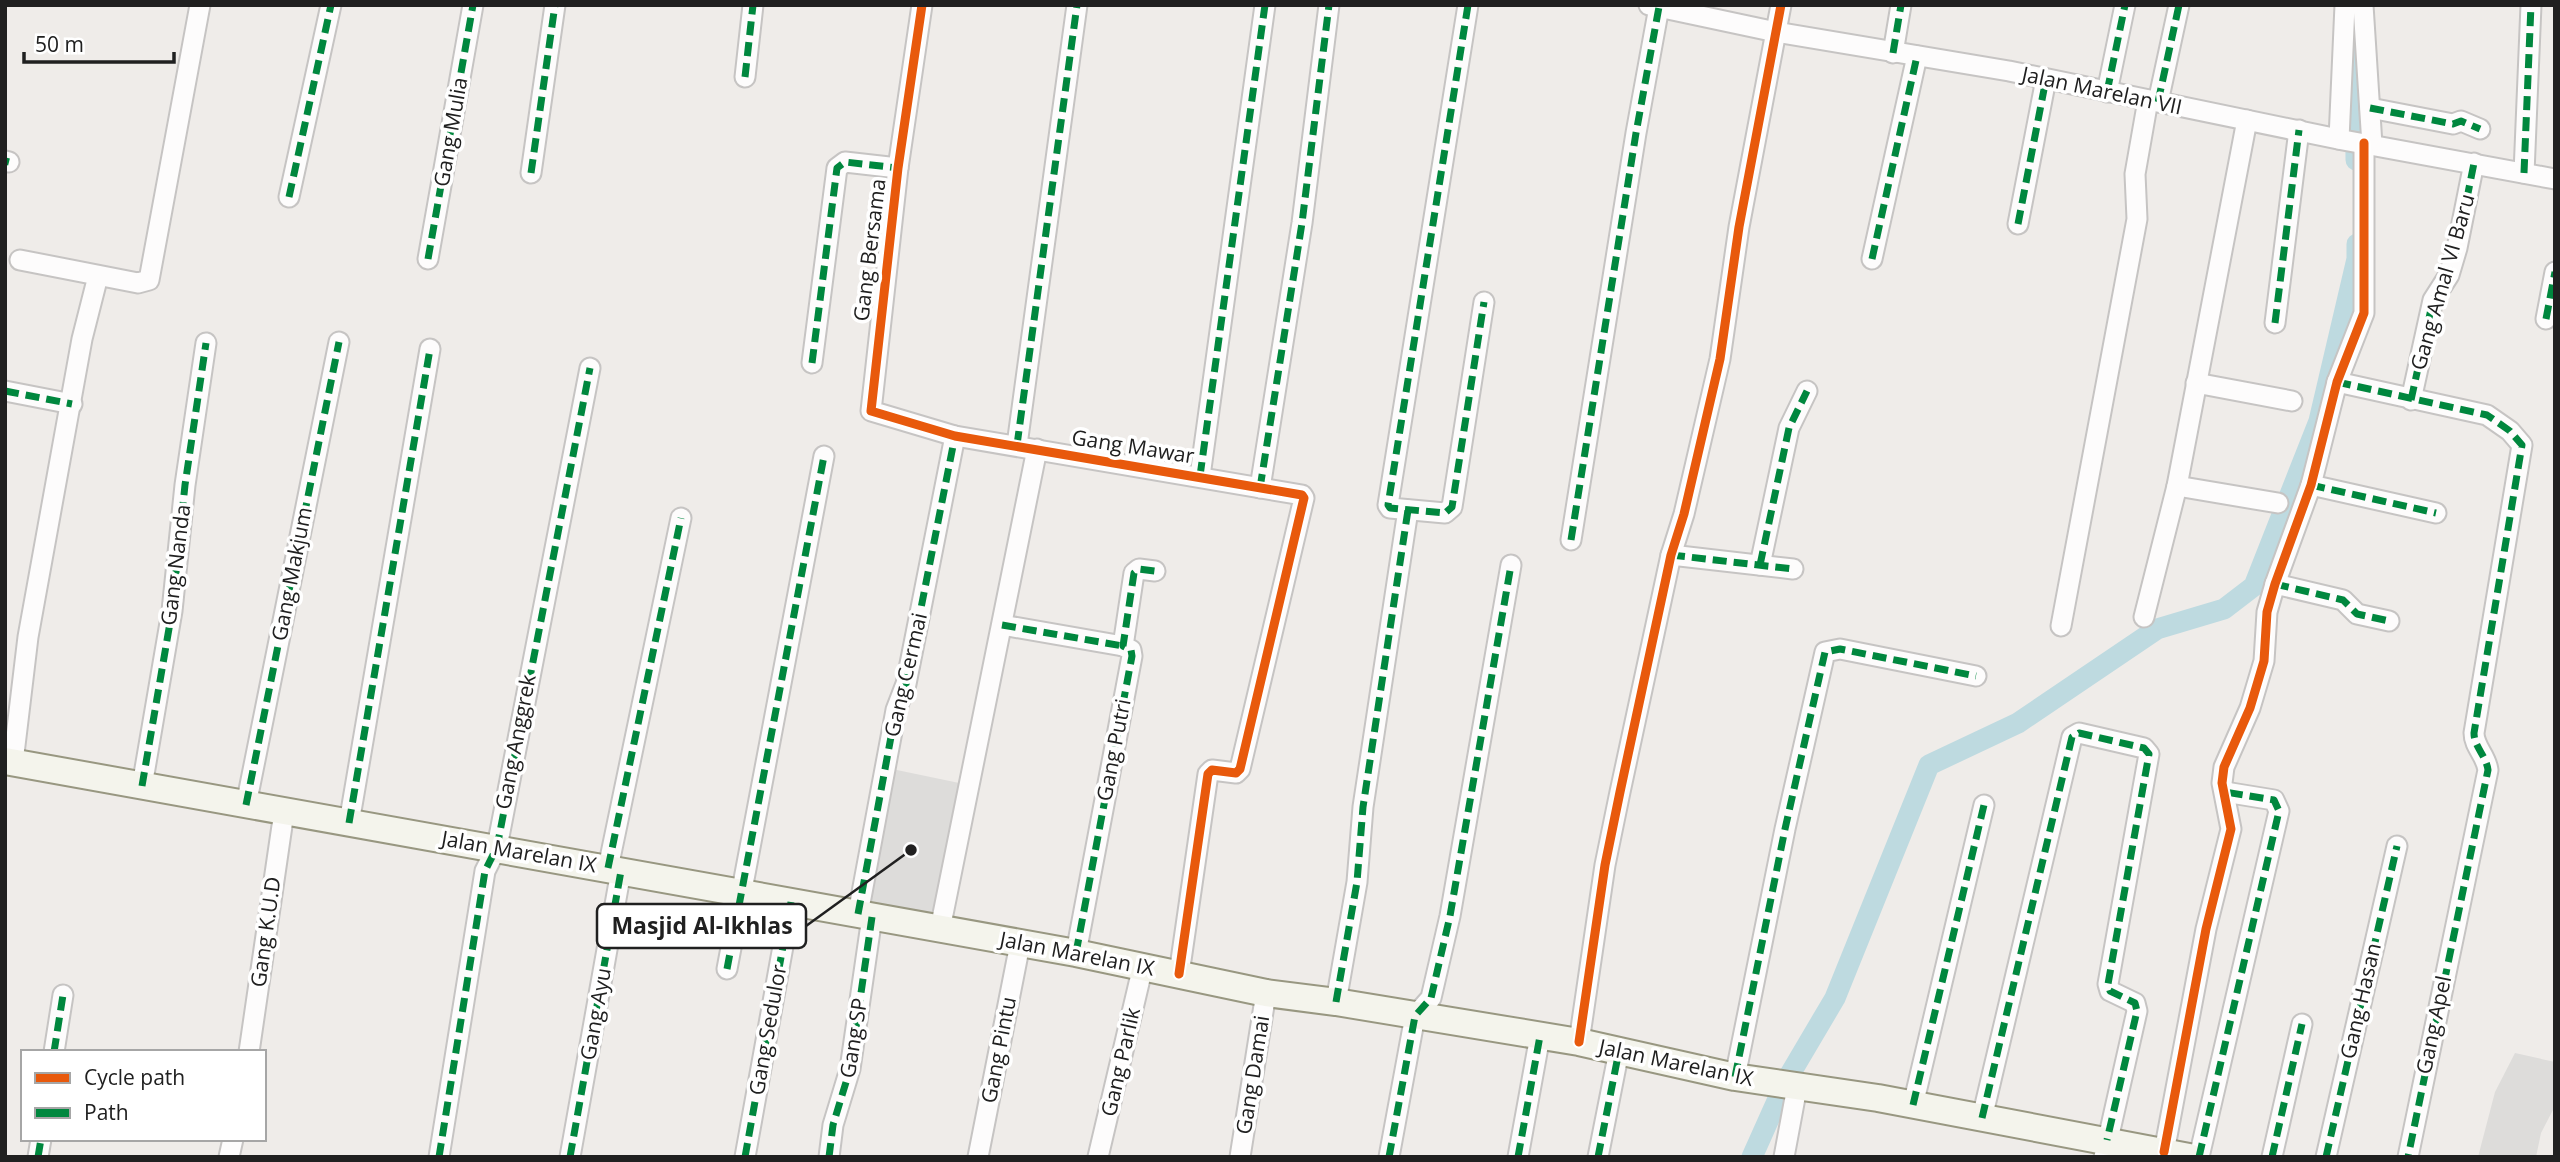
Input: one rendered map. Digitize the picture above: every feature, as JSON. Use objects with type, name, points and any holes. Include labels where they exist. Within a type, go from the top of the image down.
[{"type":"main road","name":"Jalan Marelan IX","points":[[9,761],[284,813],[497,847],[1076,953],[1266,993],[1579,1042],[1735,1077],[1982,1118],[2106,1149],[2176,1154]]},
{"type":"street","points":[[20,260],[138,283],[149,280],[200,5]]},
{"type":"street","points":[[289,197],[331,5]]},
{"type":"street","name":"Gang Mulia","points":[[428,259],[473,5]]},
{"type":"street","points":[[531,173],[555,5]]},
{"type":"street","points":[[745,77],[753,5]]},
{"type":"street","name":"Gang Bersama","points":[[922,5],[898,168],[869,408],[878,415],[955,436]]},
{"type":"street","points":[[1017,445],[1077,5]]},
{"type":"street","points":[[1200,476],[1265,5]]},
{"type":"street","points":[[1260,488],[1302,223],[1329,5]]},
{"type":"street","points":[[1468,5],[1388,505],[1408,510],[1445,513],[1452,507],[1484,302]]},
{"type":"street","points":[[1579,1042],[1605,865],[1671,555],[1684,514],[1720,359],[1739,227],[1781,5]]},
{"type":"street","points":[[1893,52],[1901,5]]},
{"type":"street","points":[[2107,92],[2125,5]]},
{"type":"street","points":[[2061,626],[2137,219],[2135,174],[2179,5]]},
{"type":"street","points":[[2176,1154],[2206,929],[2231,829],[2224,767],[2250,708],[2264,661],[2267,612],[2275,584],[2311,485],[2337,383],[2364,313],[2356,142],[2344,5]]},
{"type":"street","points":[[2356,142],[2370,108],[2363,5]]},
{"type":"street","points":[[2524,173],[2531,5]]},
{"type":"street","points":[[1571,540],[1654,6]]},
{"type":"street","name":"Jalan Marelan VII","points":[[1654,6],[1776,32],[2046,79],[2555,179]]},
{"type":"street","points":[[1872,259],[1917,56]]},
{"type":"street","points":[[2018,224],[2046,79]]},
{"type":"street","points":[[2370,108],[2453,124],[2462,121],[2480,129]]},
{"type":"street","points":[[2144,617],[2177,486],[2247,120]]},
{"type":"street","points":[[2275,323],[2299,130]]},
{"type":"street","points":[[812,363],[837,168],[845,162],[898,168]]},
{"type":"street","name":"Gang Amal VI Baru","points":[[2411,400],[2433,300],[2449,275],[2453,261],[2474,163]]},
{"type":"street","points":[[2546,319],[2555,272]]},
{"type":"street","points":[[9,761],[28,637],[82,339],[98,276]]},
{"type":"street","name":"Gang Nanda","points":[[142,786],[170,624],[185,485],[206,342]]},
{"type":"street","name":"Gang Makjum","points":[[246,805],[339,342]]},
{"type":"street","points":[[349,823],[430,349]]},
{"type":"street","name":"Gang Anggrek","points":[[439,1157],[485,871],[497,847],[590,368]]},
{"type":"street","points":[[2196,383],[2292,401]]},
{"type":"street","points":[[2337,383],[2411,400]]},
{"type":"street","points":[[5,391],[72,404]]},
{"type":"street","points":[[1760,565],[1789,428],[1807,391]]},
{"type":"street","name":"Gang Apel","points":[[2408,1157],[2488,770],[2487,759],[2475,744],[2474,733],[2522,445],[2510,431],[2487,415],[2411,400]]},
{"type":"street","name":"Gang Mawar","points":[[955,436],[1200,476],[1302,495],[1304,498],[1242,765],[1236,773],[1212,770],[1208,774],[1179,974]]},
{"type":"street","name":"Gang Cermai","points":[[865,915],[895,710],[906,684],[955,436]]},
{"type":"street","points":[[940,929],[1037,449]]},
{"type":"street","points":[[727,969],[824,456]]},
{"type":"street","points":[[2311,485],[2436,513]]},
{"type":"street","points":[[2177,486],[2278,503]]},
{"type":"street","points":[[1336,1002],[1357,882],[1363,807],[1408,510]]},
{"type":"street","name":"Gang Ayu","points":[[570,1157],[615,870],[681,518]]},
{"type":"street","points":[[1671,555],[1793,569]]},
{"type":"street","points":[[1389,1157],[1415,1016],[1431,998],[1450,916],[1511,565]]},
{"type":"street","name":"Gang Putri","points":[[1076,953],[1132,656],[1131,650],[1124,646],[1134,573],[1139,569],[1155,570]]},
{"type":"street","points":[[2275,584],[2343,600],[2357,614],[2389,621]]},
{"type":"street","points":[[1002,625],[1124,646]]},
{"type":"street","points":[[1735,1077],[1785,829],[1825,652],[1840,649],[1976,676]]},
{"type":"street","points":[[1982,1118],[2072,737],[2079,733],[2144,748],[2149,754],[2108,984],[2110,991],[2135,1003],[2137,1011],[2106,1149]]},
{"type":"street","points":[[2199,1157],[2279,811],[2274,800],[2225,792]]},
{"type":"street","points":[[1913,1105],[1983,805]]},
{"type":"street","name":"Gang K.U.D","points":[[249,1050],[284,813]]},
{"type":"street","name":"Gang Hasan","points":[[2326,1157],[2397,846]]},
{"type":"street","name":"Gang Sedulor","points":[[744,1157],[791,902]]},
{"type":"street","name":"Gang SP","points":[[829,1157],[833,1125],[850,1069],[865,915]]},
{"type":"street","name":"Gang Pintu","points":[[978,1157],[1020,944]]},
{"type":"street","name":"Gang Parlik","points":[[1098,1157],[1143,966]]},
{"type":"street","name":"Gang Damai","points":[[1240,1157],[1266,993]]},
{"type":"street","points":[[54,1050],[63,995]]},
{"type":"street","points":[[2272,1157],[2302,1024]]},
{"type":"street","points":[[1518,1157],[1540,1036]]},
{"type":"street","points":[[1598,1157],[1619,1051]]},
{"type":"street","points":[[1784,1085],[1784,1157]]},
{"type":"shaded area","points":[[892,769],[964,784],[938,915],[868,901]]},
{"type":"shaded area","points":[[2515,1053],[2555,1062],[2555,1106],[2541,1133],[2536,1157],[2478,1157],[2495,1092]]},
{"type":"waterway","points":[[2355,6],[2356,160]]},
{"type":"waterway","points":[[1752,1157],[1786,1081],[1835,998],[1929,765],[2018,723],[2157,629],[2224,609],[2254,586],[2319,421],[2357,259],[2357,244]]},
{"type":"marked path","points":[[289,197],[331,5]]},
{"type":"marked path","points":[[428,259],[473,5]]},
{"type":"marked path","points":[[531,173],[555,5]]},
{"type":"marked path","points":[[745,77],[753,5]]},
{"type":"marked path","points":[[1017,445],[1077,5]]},
{"type":"marked path","points":[[1200,476],[1265,5]]},
{"type":"marked path","points":[[1260,488],[1302,223],[1329,5]]},
{"type":"marked path","points":[[1468,5],[1388,505],[1390,508],[1445,513],[1452,507],[1484,302]]},
{"type":"marked path","points":[[1893,53],[1901,5]]},
{"type":"marked path","points":[[2107,92],[2125,5]]},
{"type":"marked path","points":[[2158,102],[2179,5]]},
{"type":"marked path","points":[[2524,173],[2531,5]]},
{"type":"marked path","points":[[1571,540],[1636,133],[1659,7]]},
{"type":"marked path","points":[[1872,259],[1917,56]]},
{"type":"marked path","points":[[2018,224],[2046,79]]},
{"type":"marked path","points":[[2370,108],[2453,124],[2461,121],[2480,129]]},
{"type":"marked path","points":[[2275,323],[2299,130]]},
{"type":"marked path","points":[[5,161],[9,162]]},
{"type":"marked path","points":[[812,363],[837,168],[845,162],[898,168]]},
{"type":"marked path","points":[[2411,400],[2433,300],[2449,275],[2457,248],[2474,163]]},
{"type":"marked path","points":[[2546,319],[2555,272]]},
{"type":"marked path","points":[[246,805],[339,342]]},
{"type":"marked path","points":[[142,786],[172,611],[185,485],[206,343]]},
{"type":"marked path","points":[[349,823],[430,349]]},
{"type":"marked path","points":[[439,1157],[485,871],[497,847],[590,368]]},
{"type":"marked path","points":[[2337,382],[2487,415],[2510,431],[2522,445],[2474,733],[2488,770],[2408,1157]]},
{"type":"marked path","points":[[5,391],[72,404]]},
{"type":"marked path","points":[[1760,565],[1789,428],[1807,391]]},
{"type":"marked path","points":[[858,914],[896,710],[906,684],[955,436]]},
{"type":"marked path","points":[[727,969],[824,456]]},
{"type":"marked path","points":[[2311,485],[2436,513]]},
{"type":"marked path","points":[[1336,1002],[1357,882],[1363,807],[1408,510]]},
{"type":"marked path","points":[[608,868],[681,518]]},
{"type":"marked path","points":[[1671,555],[1793,569]]},
{"type":"marked path","points":[[1389,1157],[1415,1016],[1431,998],[1450,916],[1511,565]]},
{"type":"marked path","points":[[1076,953],[1132,656],[1131,650],[1123,646],[1134,573],[1139,569],[1155,571]]},
{"type":"marked path","points":[[2275,584],[2343,600],[2357,614],[2389,621]]},
{"type":"marked path","points":[[1002,625],[1123,646]]},
{"type":"marked path","points":[[1735,1077],[1785,829],[1825,652],[1840,649],[1976,676]]},
{"type":"marked path","points":[[1982,1118],[2072,737],[2079,733],[2144,748],[2149,754],[2108,984],[2110,991],[2135,1003],[2137,1011],[2107,1140]]},
{"type":"marked path","points":[[2199,1157],[2279,811],[2274,800],[2225,792]]},
{"type":"marked path","points":[[1913,1105],[1984,805]]},
{"type":"marked path","points":[[2326,1157],[2397,846]]},
{"type":"marked path","points":[[570,1157],[621,871]]},
{"type":"marked path","points":[[745,1157],[791,902]]},
{"type":"marked path","points":[[829,1157],[833,1125],[850,1069],[872,917]]},
{"type":"marked path","points":[[54,1050],[63,995]]},
{"type":"marked path","points":[[2272,1157],[2302,1024]]},
{"type":"marked path","points":[[1518,1157],[1540,1036]]},
{"type":"marked path","points":[[1598,1157],[1619,1051]]},
{"type":"marked path","points":[[38,1157],[41,1141]]},
{"type":"cycle path","points":[[922,5],[898,168],[871,411],[955,436],[1302,495],[1304,498],[1240,769],[1236,773],[1212,770],[1208,774],[1179,974]]},
{"type":"cycle path","points":[[1579,1042],[1605,865],[1671,555],[1684,514],[1720,359],[1739,227],[1781,5]]},
{"type":"cycle path","points":[[2164,1152],[2206,929],[2231,829],[2222,783],[2224,767],[2250,708],[2264,661],[2267,612],[2275,584],[2311,485],[2337,382],[2364,313],[2364,143]]},
{"type":"place","name":"Masjid Al-Ikhlas","points":[[911,850]]}]
